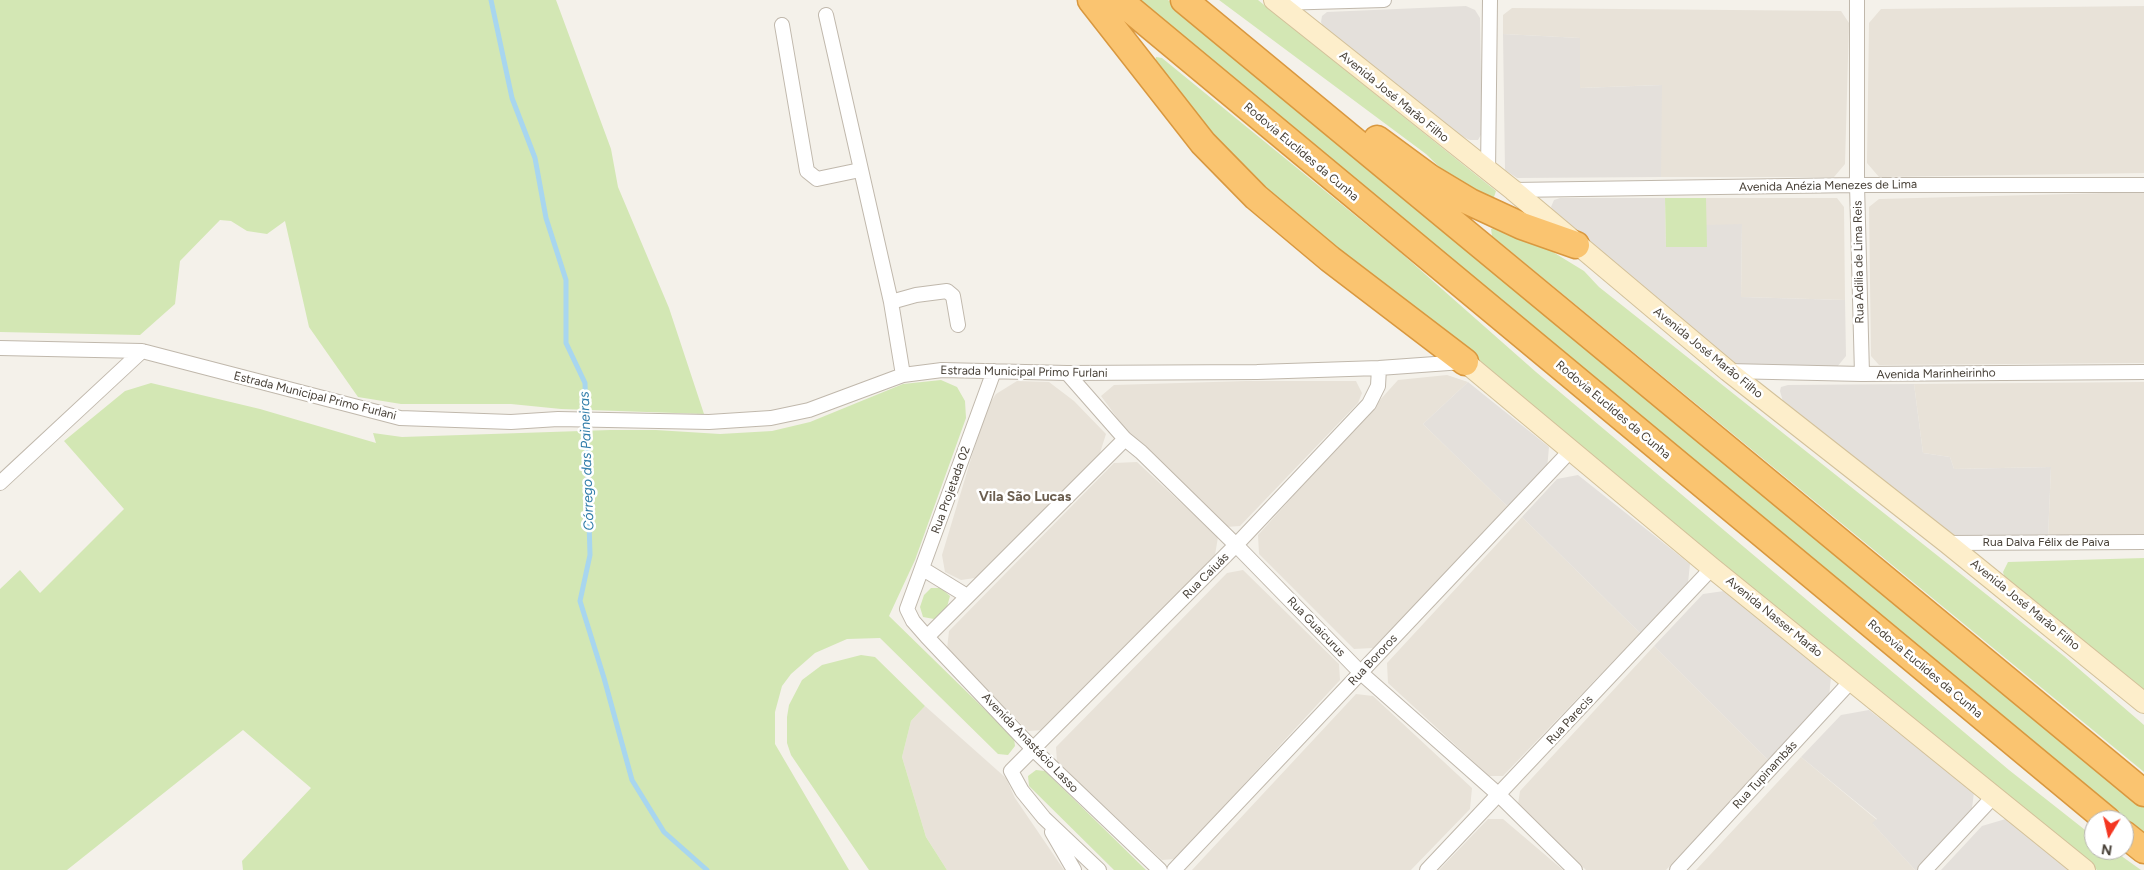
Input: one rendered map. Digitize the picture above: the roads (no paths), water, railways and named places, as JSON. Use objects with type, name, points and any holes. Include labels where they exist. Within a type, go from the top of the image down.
[{"type":"highway","points":[[1091,0],[1203,143],[1256,197],[1330,259],[1465,362]]},
{"type":"highway","name":"Rodovia Euclides da Cunha","points":[[1119,0],[2096,810]]},
{"type":"highway","points":[[1184,0],[2144,793]]},
{"type":"highway","points":[[1246,52],[1319,98],[1430,178],[1470,202],[1522,226],[1576,245]]},
{"type":"highway","points":[[2134,842],[2144,850]]},
{"type":"main road","name":"Avenida José Marão Filho","points":[[1276,1],[1488,172],[1513,190],[1576,245],[1728,371],[1947,543],[2142,700]]},
{"type":"main road","name":"Avenida Nasser Marão","points":[[1465,362],[1572,449],[1712,568],[2085,870]]},
{"type":"street","points":[[1276,1],[1384,0]]},
{"type":"street","points":[[1488,172],[1490,0]]},
{"type":"street","name":"Rua Adilia de Lima Reis","points":[[1857,0],[1857,185],[1862,374]]},
{"type":"street","points":[[826,15],[891,302],[902,376]]},
{"type":"street","points":[[782,25],[807,171],[817,179],[860,170]]},
{"type":"street","name":"Avenida Anézia Menezes de Lima","points":[[1513,190],[1857,185],[2144,185]]},
{"type":"street","points":[[891,302],[947,291],[953,296],[958,325]]},
{"type":"street","name":"Estrada Municipal Primo Furlani","points":[[0,348],[142,351],[400,418],[511,422],[609,420],[709,422],[771,418],[809,410],[902,376],[942,370],[1067,373],[1258,372],[1379,368],[1465,362]]},
{"type":"street","points":[[0,483],[142,351]]},
{"type":"street","name":"Rua Caiuás","points":[[1044,818],[1022,791],[1011,771],[1236,545],[1369,404],[1378,386],[1379,368]]},
{"type":"street","name":"Rua Projetada 02","points":[[908,609],[994,371]]},
{"type":"street","name":"Avenida Marinheirinho","points":[[1728,371],[1862,374],[2144,372]]},
{"type":"street","name":"Rua Guaicurus","points":[[1067,373],[1125,440],[1141,452],[1236,545],[1361,673],[1499,796],[1575,870]]},
{"type":"street","points":[[927,637],[1125,440]]},
{"type":"street","name":"Rua Bororos","points":[[1174,870],[1572,449]]},
{"type":"street","name":"Rua Dalva Félix de Paiva","points":[[1947,543],[2144,542]]},
{"type":"street","name":"Rua Parecis","points":[[1426,870],[1499,796],[1712,568]]},
{"type":"street","points":[[923,569],[967,596]]},
{"type":"street","name":"Avenida Anastácio Lasso","points":[[908,609],[913,622],[1034,750],[1160,870]]},
{"type":"street","name":"Rua Tupinambás","points":[[1677,870],[1852,680]]},
{"type":"street","points":[[1926,870],[1994,796]]},
{"type":"street","points":[[1044,818],[1074,870]]},
{"type":"street","points":[[1044,818],[1099,870]]},
{"type":"waterway","name":"Córrego das Paineiras","points":[[491,0],[512,98],[535,158],[546,218],[566,280],[566,343],[585,383],[590,555],[580,601],[604,678],[632,780],[664,832],[707,870]]},
{"type":"district","name":"Vila São Lucas","points":[[1025,497]]}]
